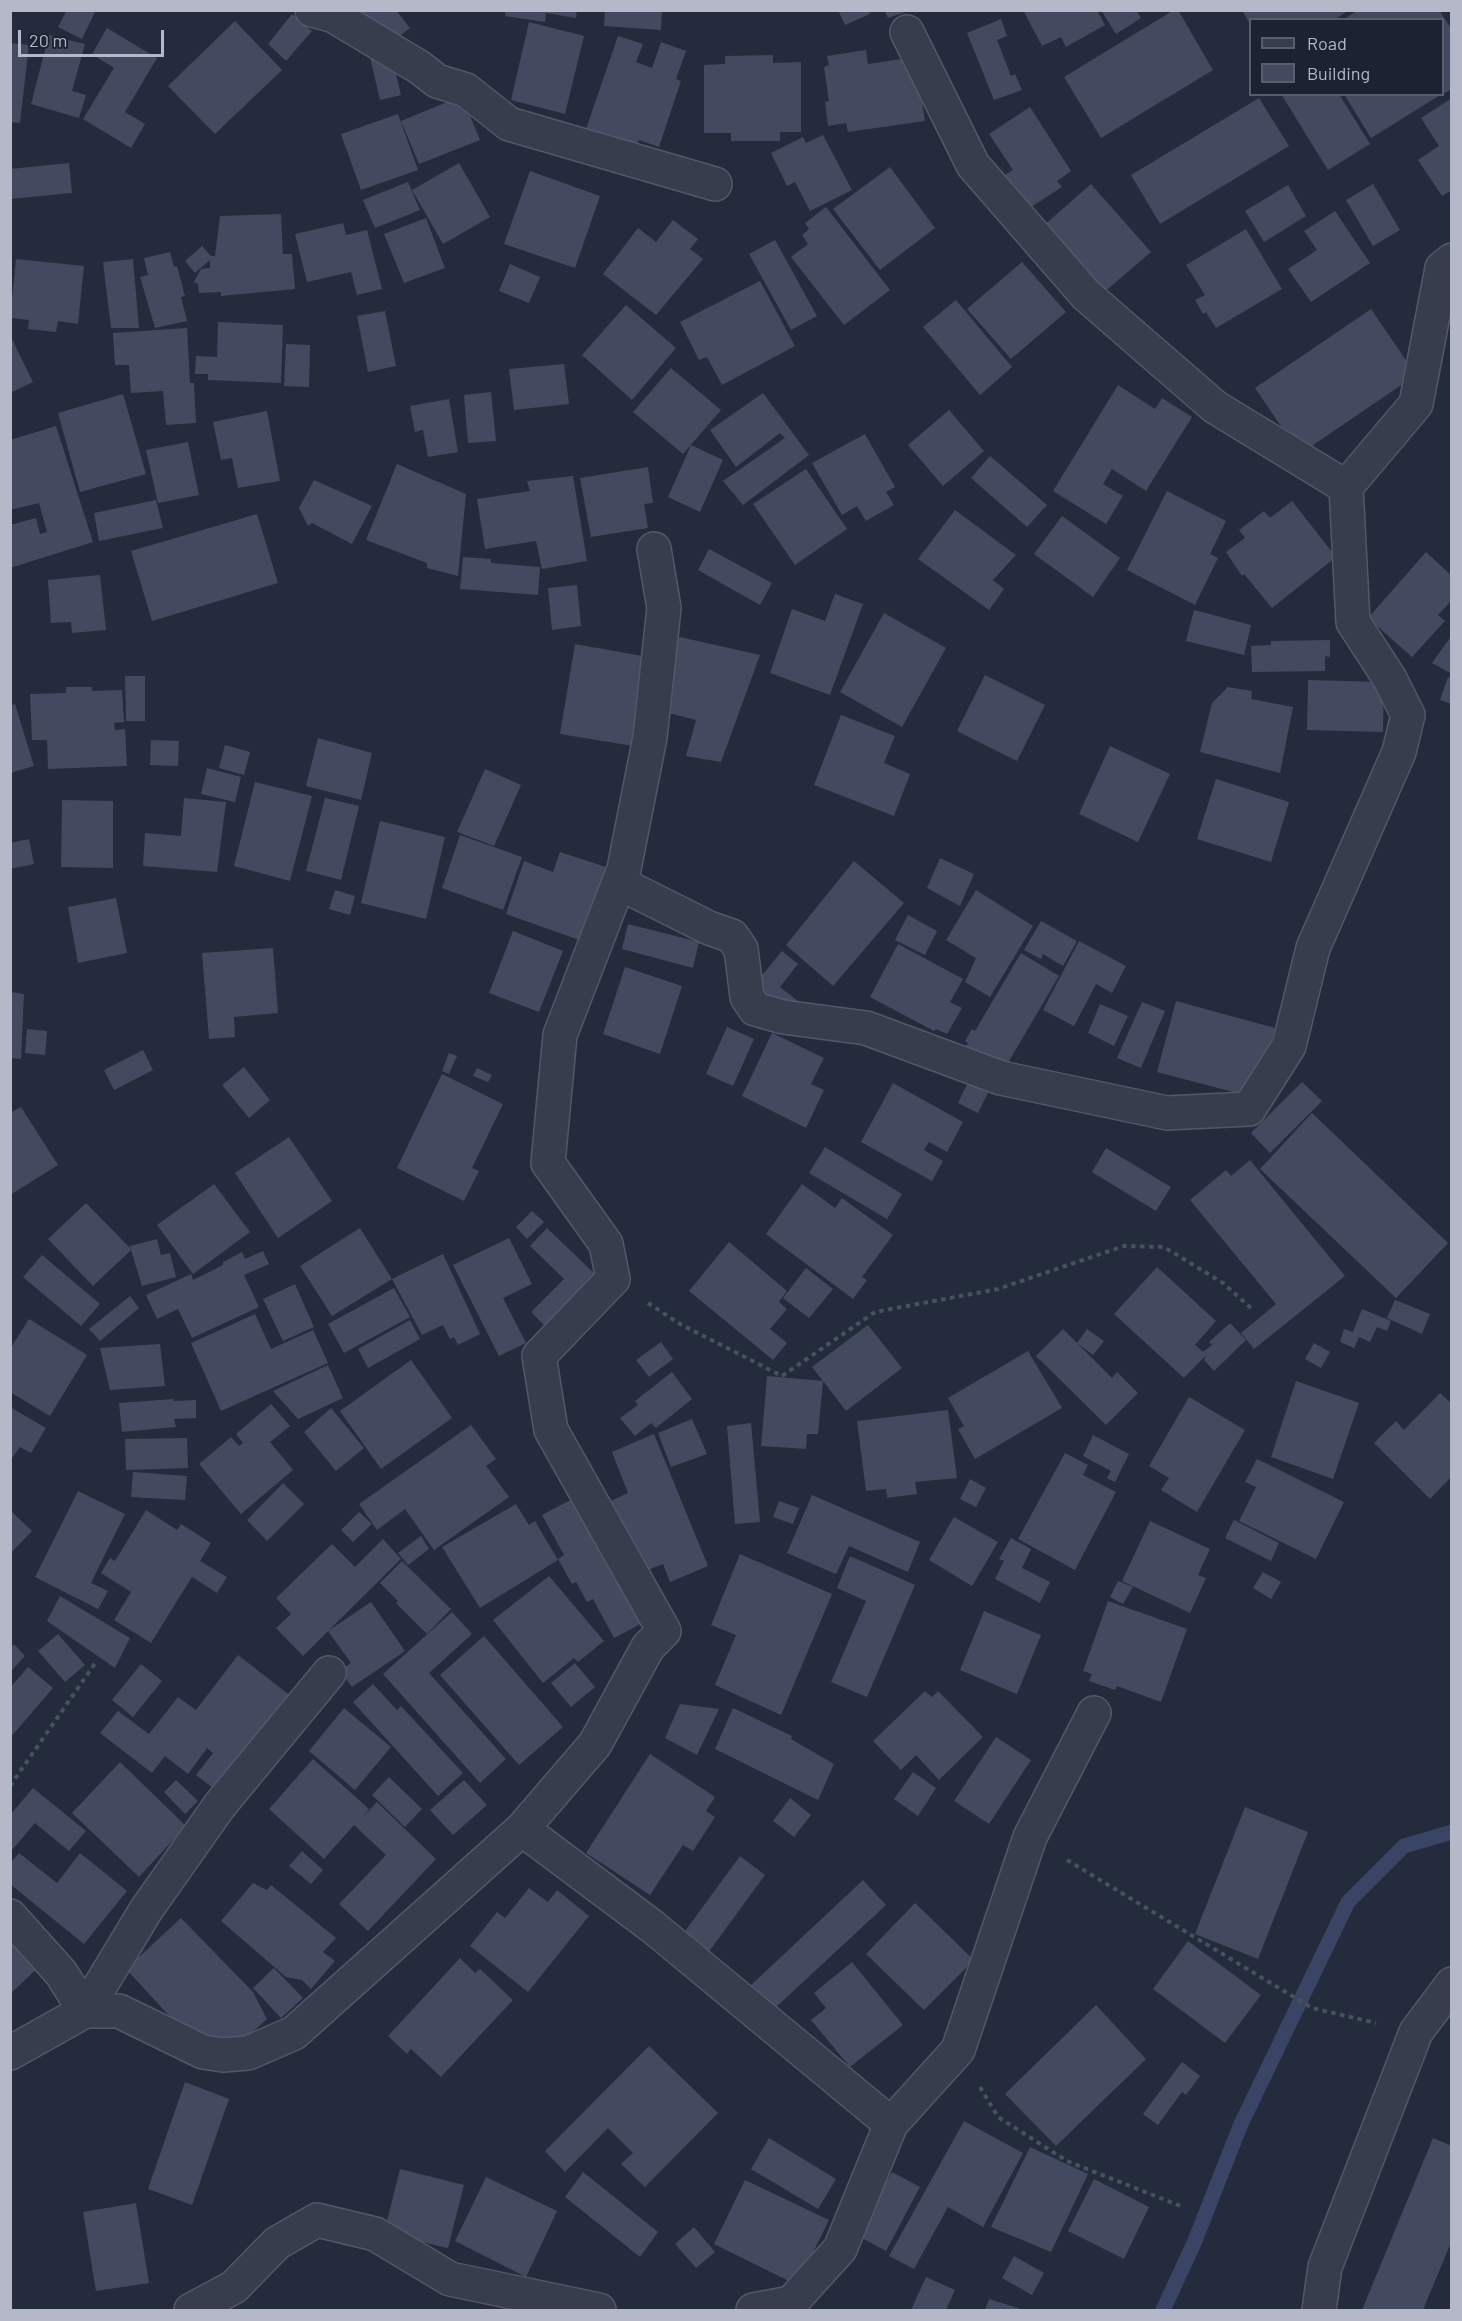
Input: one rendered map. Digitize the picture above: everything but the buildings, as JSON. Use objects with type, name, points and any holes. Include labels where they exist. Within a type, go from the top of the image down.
[{"type":"street","points":[[312,10],[334,16],[419,67],[437,81],[466,90],[510,124],[715,184]]},
{"type":"street","points":[[907,32],[973,165],[1086,295],[1215,407],[1346,488]]},
{"type":"street","points":[[619,883],[709,928],[732,936],[741,949],[747,997],[755,1009],[783,1017],[866,1028],[1001,1078],[1167,1113],[1250,1108],[1289,1046],[1313,948],[1399,752],[1408,715],[1390,679],[1353,622],[1346,488],[1416,404],[1442,268],[1452,260]]},
{"type":"street","points":[[10,2053],[85,2011],[119,2011],[203,2052],[223,2055],[248,2053],[294,2033],[522,1829],[595,1744],[648,1647],[664,1630],[550,1431],[539,1356],[613,1279],[606,1245],[548,1163],[560,1035],[624,869],[650,737],[664,608],[654,549]]},
{"type":"street","points":[[85,2011],[146,1910],[220,1805],[329,1673]]},
{"type":"street","points":[[753,2310],[790,2307],[840,2249],[891,2124],[958,2050],[1030,1837],[1094,1713]]},
{"type":"street","points":[[522,1829],[652,1927],[891,2124]]},
{"type":"street","points":[[10,1916],[61,1973],[85,2011]]},
{"type":"street","points":[[1320,2310],[1325,2267],[1416,2032],[1452,1984]]},
{"type":"street","points":[[191,2310],[234,2286],[277,2243],[317,2220],[375,2234],[450,2279],[599,2310]]},
{"type":"path","points":[[613,1279],[680,1324],[782,1376],[875,1312],[998,1289],[1124,1246],[1164,1247],[1223,1283],[1253,1310]]},
{"type":"path","points":[[10,1786],[96,1662]]},
{"type":"path","points":[[1030,1837],[1268,1983],[1312,2007],[1416,2032]]},
{"type":"path","points":[[958,2050],[998,2117],[1066,2162],[1183,2207]]},
{"type":"waterway","points":[[1163,2310],[1194,2243],[1241,2124],[1348,1902],[1404,1846],[1452,1832]]}]
